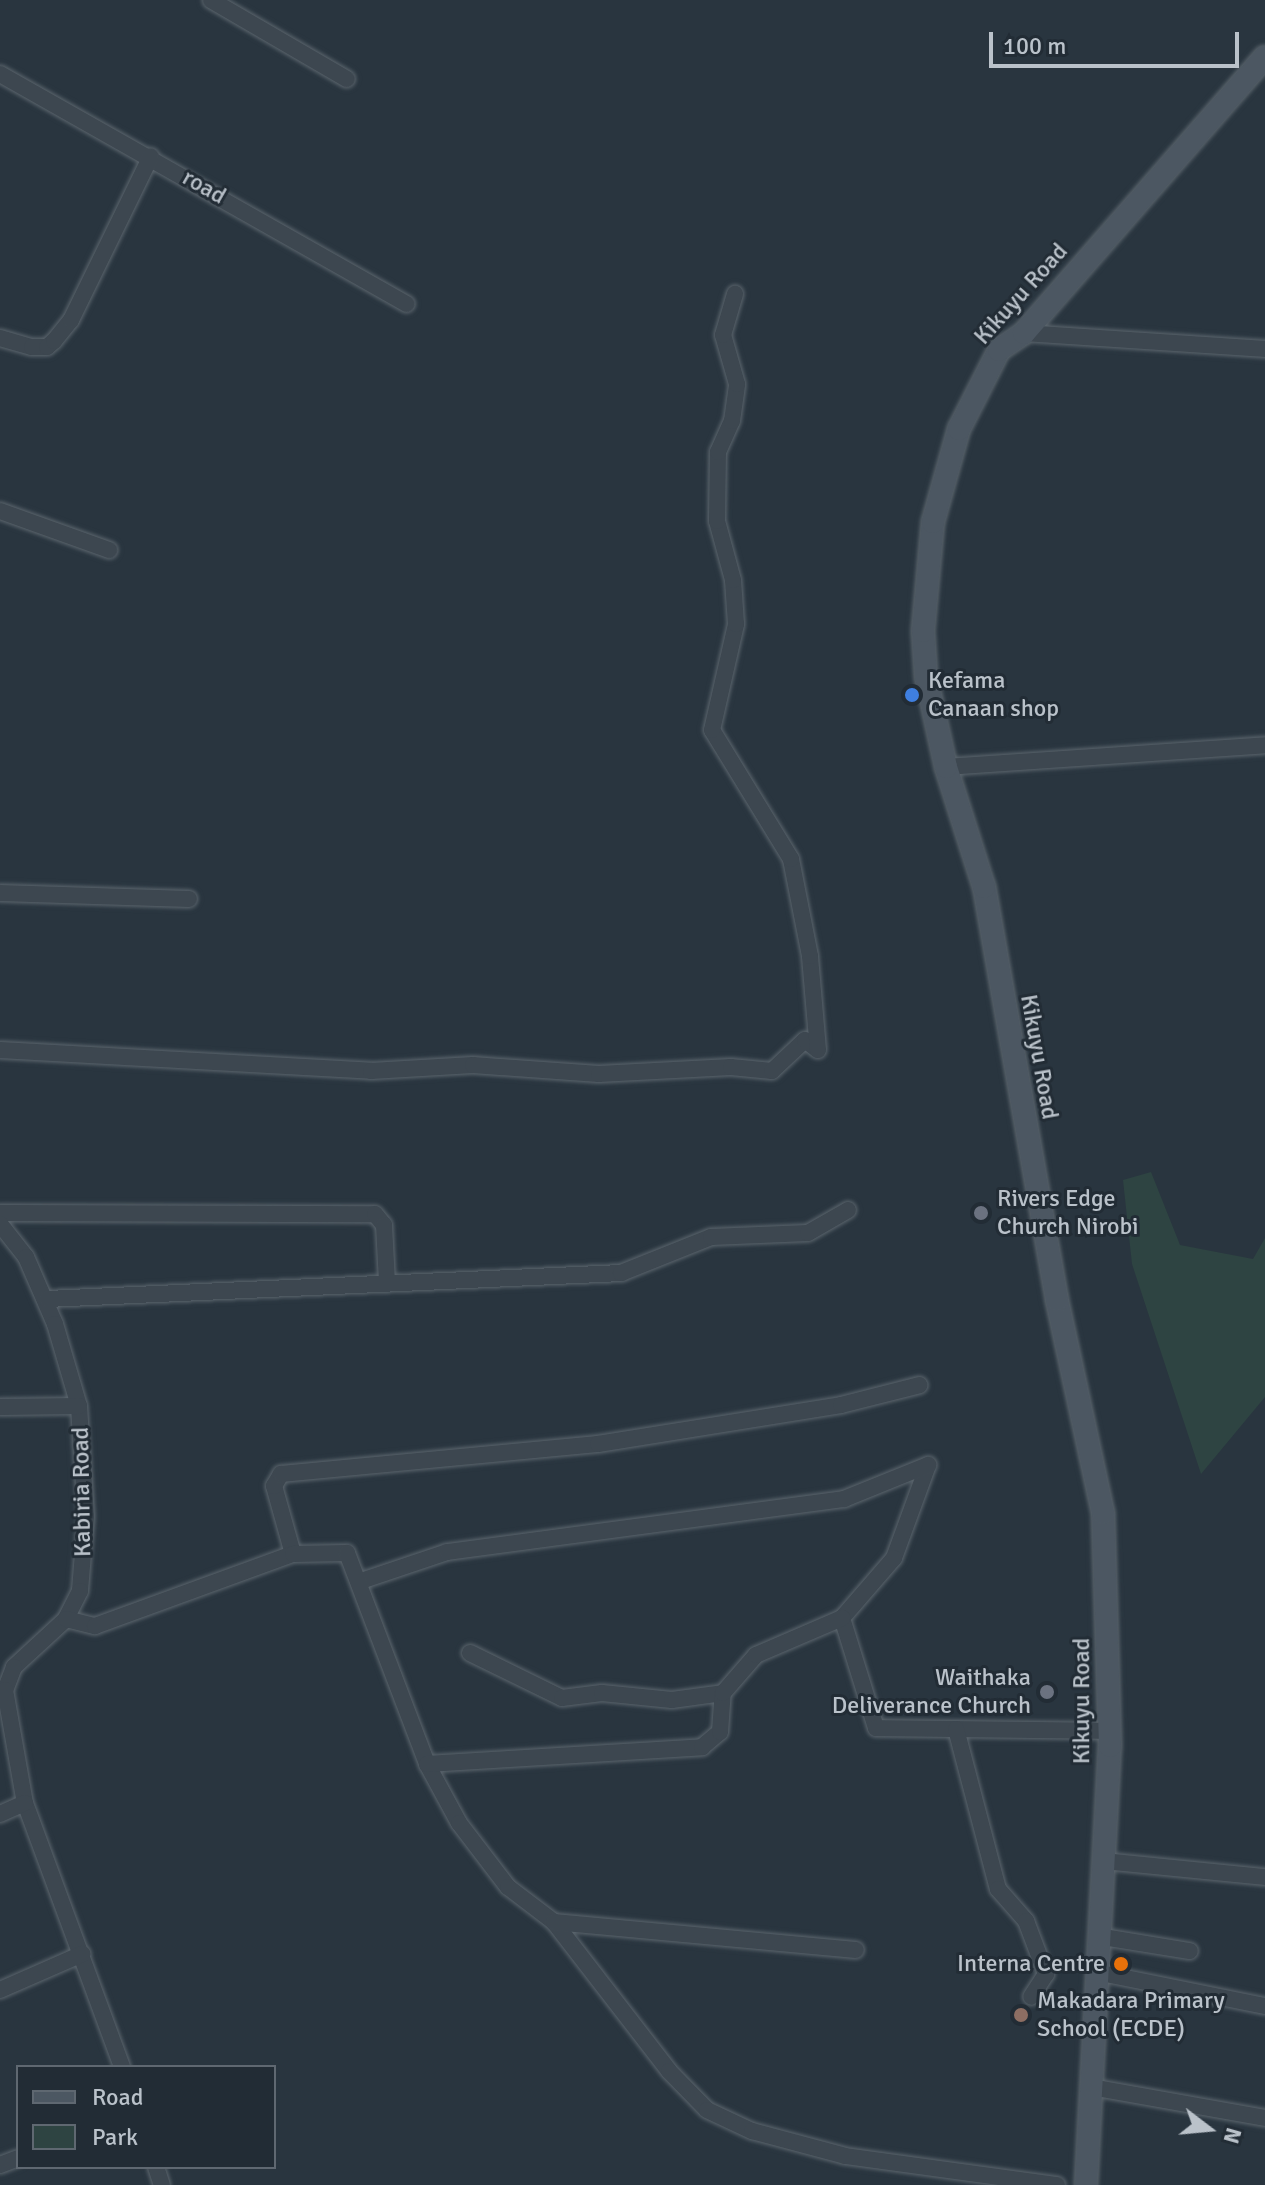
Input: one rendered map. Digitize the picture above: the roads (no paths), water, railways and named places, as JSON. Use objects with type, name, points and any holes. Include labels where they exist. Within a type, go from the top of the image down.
[{"type":"main road","name":"Kikuyu Road","points":[[1086,2185],[1110,1731],[1103,1513],[1057,1300],[984,887],[946,767],[924,647],[933,522],[959,429],[999,350],[1024,333],[1263,63]]},
{"type":"street","points":[[211,0],[347,79]]},
{"type":"street","name":"road","points":[[0,74],[151,156],[406,304]]},
{"type":"street","points":[[0,338],[32,347],[47,347],[54,341],[71,320],[151,156]]},
{"type":"street","points":[[0,1050],[371,1071],[473,1065],[599,1074],[731,1067],[772,1071],[805,1040],[818,1050],[810,956],[791,859],[712,730],[736,624],[733,580],[717,521],[718,452],[732,421],[737,384],[723,335],[735,294]]},
{"type":"street","points":[[1024,333],[1265,349]]},
{"type":"street","points":[[0,511],[109,550]]},
{"type":"street","points":[[946,767],[1265,745]]},
{"type":"street","points":[[0,893],[189,899]]},
{"type":"street","points":[[47,1299],[621,1273],[711,1237],[808,1233],[848,1210]]},
{"type":"street","points":[[0,1213],[375,1214],[384,1225],[387,1282]]},
{"type":"street","name":"Kabiria Road","points":[[0,1224],[26,1257],[47,1299],[79,1406],[86,1539],[80,1591],[66,1619],[7,1668],[5,1690],[25,1803],[121,2065]]},
{"type":"street","points":[[293,1554],[274,1486],[281,1474],[598,1444],[841,1405],[920,1385]]},
{"type":"street","points":[[0,1407],[79,1406]]},
{"type":"street","points":[[361,1581],[447,1552],[844,1499],[928,1465],[894,1558],[842,1618],[756,1655],[723,1693],[720,1732],[702,1747],[427,1764]]},
{"type":"street","points":[[66,1619],[95,1626],[293,1554],[347,1553],[361,1581],[427,1764],[459,1823],[508,1887],[554,1922],[669,2071],[707,2110],[752,2131],[845,2156],[1057,2185]]},
{"type":"street","points":[[842,1618],[876,1728],[1110,1731]]},
{"type":"street","points":[[470,1653],[562,1698],[602,1693],[672,1700],[723,1693]]},
{"type":"street","points":[[956,1729],[998,1889],[1026,1921],[1046,1974],[1031,1997]]},
{"type":"street","points":[[0,1814],[25,1803]]},
{"type":"street","points":[[1104,1861],[1265,1877]]},
{"type":"street","points":[[554,1922],[856,1950]]},
{"type":"street","points":[[1097,1936],[1190,1951]]},
{"type":"street","points":[[0,1990],[82,1954]]},
{"type":"street","points":[[1096,1972],[1265,2006]]},
{"type":"street","points":[[1091,2087],[1265,2118]]},
{"type":"place","name":"Kefama Canaan shop","points":[[912,695]]},
{"type":"place","name":"Rivers Edge Church Nirobi","points":[[981,1213]]},
{"type":"place","name":"Waithaka Deliverance Church","points":[[1047,1692]]},
{"type":"place","name":"Interna Centre","points":[[1121,1964]]},
{"type":"place","name":"Makadara Primary School (ECDE)","points":[[1021,2015]]}]
